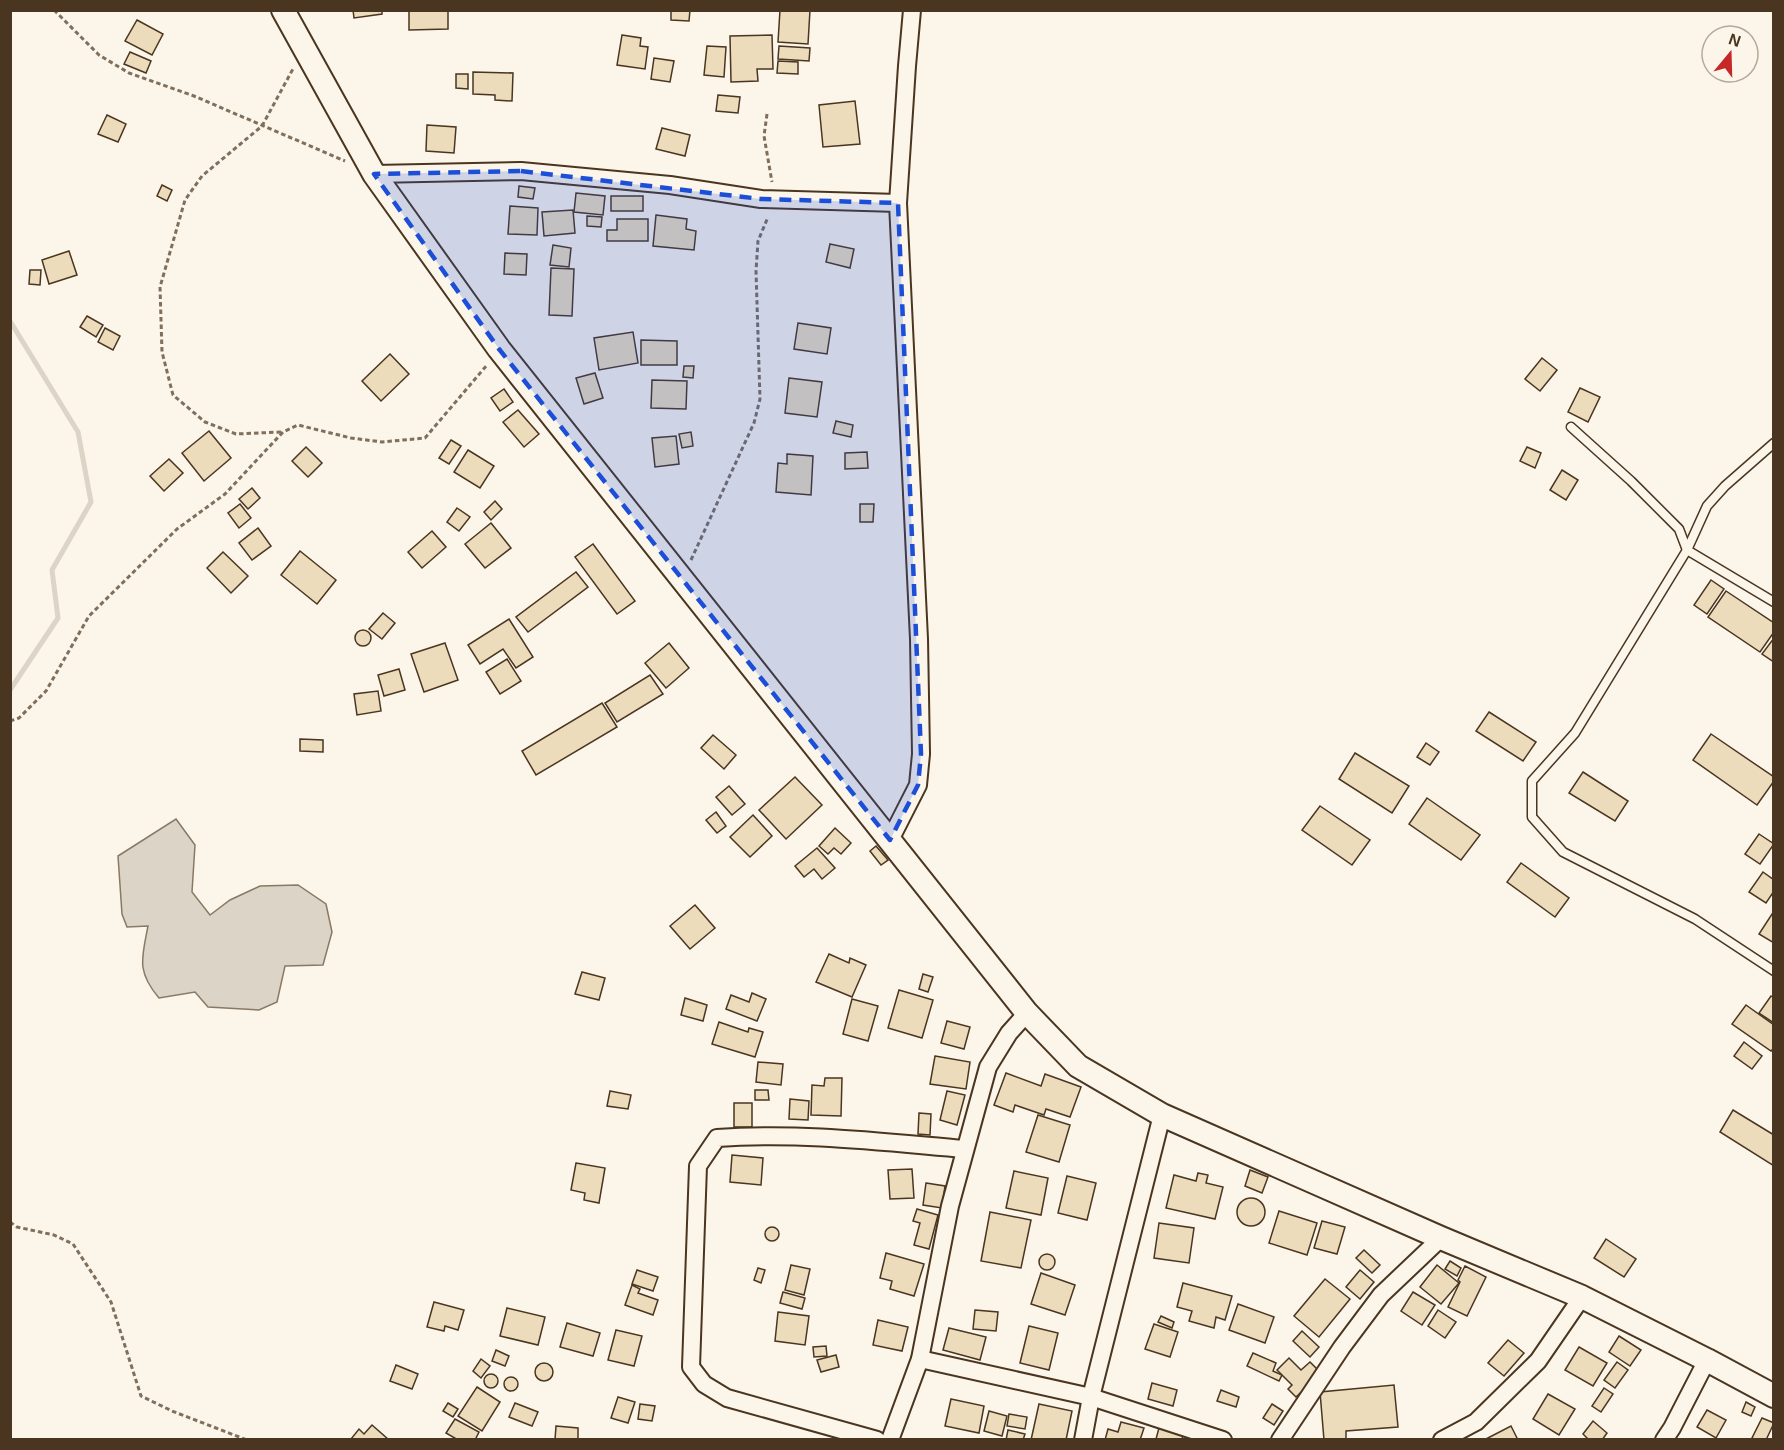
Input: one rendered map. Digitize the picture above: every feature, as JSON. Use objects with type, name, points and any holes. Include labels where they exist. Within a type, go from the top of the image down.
[{"type":"main road","points":[[283,10],[374,174],[499,350],[1027,1013],[1078,1066],[1162,1115],[1582,1297],[1773,1396]]},
{"type":"street","points":[[890,840],[918,785],[921,754],[919,639],[898,203],[912,10]]},
{"type":"street","points":[[374,174],[521,171],[670,185],[761,199],[898,203]]},
{"type":"street","points":[[890,1440],[920,1359],[950,1206],[988,1067],[1009,1033],[1027,1013]]},
{"type":"street","points":[[1083,1440],[1091,1397],[1162,1115]]},
{"type":"street","points":[[878,1440],[727,1398],[704,1384],[691,1367],[698,1166],[717,1138],[757,1135],[826,1137],[965,1149]]},
{"type":"street","points":[[1280,1440],[1342,1347],[1381,1295],[1442,1238]]},
{"type":"street","points":[[1442,1440],[1476,1422],[1538,1361],[1582,1297]]},
{"type":"street","points":[[920,1359],[1091,1397],[1222,1440]]},
{"type":"street","points":[[1664,1440],[1707,1360]]},
{"type":"lane","points":[[1571,427],[1631,481],[1679,529],[1687,550],[1773,602]]},
{"type":"lane","points":[[1773,443],[1725,486],[1707,506],[1687,550],[1575,733],[1532,781],[1532,817],[1563,852],[1695,919],[1773,971]]},
{"type":"path","points":[[54,10],[99,55],[129,73],[194,96],[374,174]]},
{"type":"path","points":[[283,432],[236,434],[205,422],[173,395],[162,352],[160,287],[185,200],[202,176],[262,126],[304,48]]},
{"type":"path","points":[[682,580],[754,423],[760,399],[756,271],[758,241],[775,200],[764,136],[767,114]]},
{"type":"path","points":[[10,721],[19,718],[46,691],[89,616],[177,529],[225,494],[283,432],[298,425],[351,438],[382,442],[425,438],[499,350]]},
{"type":"path","points":[[10,1222],[17,1227],[54,1235],[73,1244],[111,1302],[141,1396],[172,1411],[247,1440]]},
{"type":"highlighted area","points":[[521,171],[761,199],[898,203],[921,754],[918,785],[890,840],[650,542],[499,349],[374,174]]},
{"type":"shaded area","points":[[176,819],[195,845],[192,892],[210,915],[230,900],[260,886],[298,885],[326,904],[332,932],[323,965],[285,966],[277,1002],[259,1010],[208,1007],[195,992],[159,998],[147,980],[143,956],[148,926],[127,927],[122,914],[118,856]]},
{"type":"building","points":[[353,10],[382,10],[382,14],[354,18]]},
{"type":"building","points":[[409,10],[448,10],[448,29],[409,30]]},
{"type":"building","points":[[671,10],[690,10],[689,21],[671,20]]},
{"type":"building","points":[[780,10],[810,10],[808,44],[778,42]]},
{"type":"building","points":[[137,20],[163,34],[152,55],[125,41]]},
{"type":"building","points":[[622,35],[641,38],[640,46],[648,47],[645,69],[617,65]]},
{"type":"building","points":[[772,35],[773,69],[757,69],[758,81],[731,82],[730,36]]},
{"type":"building","points":[[707,46],[726,47],[724,77],[704,75]]},
{"type":"building","points":[[779,46],[810,48],[809,61],[778,59]]},
{"type":"building","points":[[130,52],[151,61],[146,73],[124,64]]},
{"type":"building","points":[[654,58],[674,61],[670,82],[651,79]]},
{"type":"building","points":[[778,61],[798,62],[798,74],[777,73]]},
{"type":"building","points":[[473,72],[513,73],[512,101],[495,100],[495,95],[473,94]]},
{"type":"building","points":[[456,74],[468,74],[468,89],[456,88]]},
{"type":"building","points":[[718,95],[740,97],[738,113],[716,111]]},
{"type":"building","points":[[855,101],[860,144],[823,147],[819,105]]},
{"type":"building","points":[[107,115],[126,124],[118,142],[98,134]]},
{"type":"building","points":[[427,125],[456,127],[454,153],[426,151]]},
{"type":"building","points":[[662,128],[690,135],[685,156],[656,149]]},
{"type":"building","points":[[162,185],[172,190],[167,201],[157,196]]},
{"type":"building","points":[[519,186],[535,188],[533,199],[518,197]]},
{"type":"building","points":[[576,193],[605,196],[603,215],[574,212]]},
{"type":"building","points":[[611,196],[643,196],[643,211],[611,211]]},
{"type":"building","points":[[510,206],[538,208],[537,235],[508,234]]},
{"type":"building","points":[[573,210],[575,233],[544,236],[542,212]]},
{"type":"building","points":[[656,215],[687,219],[686,229],[696,231],[694,250],[653,246]]},
{"type":"building","points":[[587,216],[602,217],[601,227],[587,226]]},
{"type":"building","points":[[617,219],[648,219],[648,241],[607,241],[607,230],[617,230]]},
{"type":"building","points":[[830,244],[854,249],[850,268],[826,262]]},
{"type":"building","points":[[553,245],[571,248],[569,267],[550,265]]},
{"type":"building","points":[[69,251],[77,275],[49,284],[42,260]]},
{"type":"building","points":[[505,253],[527,254],[526,275],[504,274]]},
{"type":"building","points":[[551,268],[574,269],[572,316],[549,315]]},
{"type":"building","points":[[30,270],[41,270],[40,285],[29,284]]},
{"type":"building","points":[[87,316],[103,325],[96,337],[80,327]]},
{"type":"building","points":[[798,323],[831,328],[827,354],[794,349]]},
{"type":"building","points":[[105,328],[120,336],[113,350],[98,342]]},
{"type":"building","points":[[633,332],[638,363],[599,370],[594,338]]},
{"type":"building","points":[[641,340],[677,341],[677,365],[641,365]]},
{"type":"building","points":[[390,354],[409,374],[381,401],[362,381]]},
{"type":"building","points":[[1542,358],[1557,370],[1540,391],[1525,379]]},
{"type":"building","points":[[684,366],[694,366],[693,378],[683,377]]},
{"type":"building","points":[[595,373],[603,398],[584,404],[576,378]]},
{"type":"building","points":[[789,378],[822,382],[817,417],[785,413]]},
{"type":"building","points":[[652,380],[687,381],[686,409],[651,408]]},
{"type":"building","points":[[1580,388],[1600,397],[1588,422],[1568,412]]},
{"type":"building","points":[[504,389],[513,402],[500,411],[491,398]]},
{"type":"building","points":[[518,410],[539,434],[524,447],[503,422]]},
{"type":"building","points":[[836,421],[853,425],[851,437],[833,433]]},
{"type":"building","points":[[209,431],[231,458],[204,481],[182,453]]},
{"type":"building","points":[[691,432],[693,446],[682,448],[679,434]]},
{"type":"building","points":[[676,436],[679,464],[655,467],[652,438]]},
{"type":"building","points":[[451,440],[461,446],[449,464],[439,458]]},
{"type":"building","points":[[306,447],[322,463],[308,477],[292,461]]},
{"type":"building","points":[[1527,447],[1541,453],[1535,468],[1520,461]]},
{"type":"building","points":[[468,450],[494,466],[480,488],[454,472]]},
{"type":"building","points":[[867,452],[868,468],[845,469],[845,453]]},
{"type":"building","points":[[787,454],[813,456],[811,495],[776,492],[778,463],[787,464]]},
{"type":"building","points":[[169,459],[183,473],[164,491],[150,476]]},
{"type":"building","points":[[1562,470],[1578,480],[1566,500],[1550,490]]},
{"type":"building","points":[[252,488],[260,498],[248,509],[239,499]]},
{"type":"building","points":[[495,501],[502,509],[491,520],[484,512]]},
{"type":"building","points":[[240,504],[251,518],[239,528],[228,513]]},
{"type":"building","points":[[860,504],[874,504],[873,522],[860,522]]},
{"type":"building","points":[[457,508],[470,517],[459,531],[447,522]]},
{"type":"building","points":[[491,523],[511,548],[485,568],[465,544]]},
{"type":"building","points":[[258,528],[271,546],[252,560],[239,543]]},
{"type":"building","points":[[432,531],[446,547],[422,568],[408,552]]},
{"type":"building","points":[[593,544],[635,601],[617,614],[575,557]]},
{"type":"building","points":[[300,551],[336,580],[317,604],[281,575]]},
{"type":"building","points":[[223,552],[248,576],[231,593],[207,568]]},
{"type":"building","points":[[576,572],[588,587],[528,632],[516,617]]},
{"type":"building","points":[[1711,580],[1724,589],[1707,614],[1694,605]]},
{"type":"building","points":[[1726,591],[1774,623],[1774,632],[1760,652],[1708,617]]},
{"type":"building","points":[[383,613],[395,623],[382,639],[369,629]]},
{"type":"building","points":[[509,619],[533,657],[516,668],[503,649],[480,664],[468,645]]},
{"type":"building","points":[[363,630],[371,638],[363,646],[355,638]]},
{"type":"building","points":[[1774,638],[1774,662],[1762,654]]},
{"type":"building","points":[[445,643],[458,680],[424,692],[411,654]]},
{"type":"building","points":[[669,643],[689,668],[666,688],[645,663]]},
{"type":"building","points":[[507,659],[521,681],[500,694],[486,672]]},
{"type":"building","points":[[399,669],[405,690],[384,696],[378,675]]},
{"type":"building","points":[[650,675],[663,694],[617,722],[605,703]]},
{"type":"building","points":[[378,691],[381,711],[357,715],[354,694]]},
{"type":"building","points":[[602,703],[617,727],[536,775],[522,751]]},
{"type":"building","points":[[1489,712],[1536,742],[1523,761],[1476,731]]},
{"type":"building","points":[[1711,734],[1774,777],[1774,781],[1757,805],[1693,760]]},
{"type":"building","points":[[713,735],[736,755],[724,769],[701,748]]},
{"type":"building","points":[[300,739],[323,740],[323,752],[300,751]]},
{"type":"building","points":[[1426,743],[1439,752],[1430,765],[1417,757]]},
{"type":"building","points":[[1355,753],[1409,786],[1392,813],[1339,779]]},
{"type":"building","points":[[1583,772],[1628,801],[1615,821],[1569,793]]},
{"type":"building","points":[[795,777],[822,805],[786,839],[759,810]]},
{"type":"building","points":[[729,786],[745,804],[732,815],[716,797]]},
{"type":"building","points":[[1427,798],[1480,835],[1461,860],[1409,824]]},
{"type":"building","points":[[1320,806],[1370,840],[1352,865],[1302,830]]},
{"type":"building","points":[[716,812],[726,826],[717,833],[706,820]]},
{"type":"building","points":[[753,815],[772,836],[750,857],[730,837]]},
{"type":"building","points":[[835,828],[851,843],[841,854],[834,848],[828,854],[819,846]]},
{"type":"building","points":[[1759,834],[1774,844],[1760,864],[1745,854]]},
{"type":"building","points":[[876,846],[888,860],[881,865],[870,851]]},
{"type":"building","points":[[817,848],[835,868],[822,879],[814,869],[804,877],[795,866]]},
{"type":"building","points":[[1521,863],[1569,898],[1555,917],[1507,882]]},
{"type":"building","points":[[1763,872],[1774,880],[1774,891],[1766,903],[1749,892]]},
{"type":"building","points":[[695,905],[715,928],[690,949],[670,926]]},
{"type":"building","points":[[1774,911],[1774,943],[1759,934]]},
{"type":"building","points":[[829,954],[849,963],[850,958],[866,965],[852,997],[816,982]]},
{"type":"building","points":[[582,972],[605,978],[599,1000],[575,994]]},
{"type":"building","points":[[923,974],[933,977],[928,992],[919,989]]},
{"type":"building","points":[[899,990],[933,1000],[922,1038],[888,1028]]},
{"type":"building","points":[[752,993],[766,999],[757,1021],[726,1009],[731,995],[749,1002]]},
{"type":"building","points":[[1771,996],[1774,998],[1774,1023],[1759,1013]]},
{"type":"building","points":[[685,998],[707,1005],[703,1021],[681,1015]]},
{"type":"building","points":[[852,999],[878,1006],[868,1041],[843,1034]]},
{"type":"building","points":[[1746,1005],[1774,1025],[1774,1048],[1771,1051],[1732,1024]]},
{"type":"building","points":[[947,1021],[970,1027],[964,1049],[941,1043]]},
{"type":"building","points":[[719,1022],[748,1032],[749,1028],[763,1032],[755,1057],[712,1044]]},
{"type":"building","points":[[1744,1042],[1762,1056],[1752,1069],[1734,1056]]},
{"type":"building","points":[[935,1056],[970,1062],[966,1089],[930,1084]]},
{"type":"building","points":[[758,1062],[783,1064],[781,1085],[756,1082]]},
{"type":"building","points":[[1006,1073],[1041,1086],[1045,1074],[1081,1087],[1070,1117],[1046,1109],[1044,1115],[1015,1105],[1013,1112],[994,1105]]},
{"type":"building","points":[[825,1078],[842,1078],[841,1116],[811,1115],[812,1085],[824,1086]]},
{"type":"building","points":[[755,1090],[768,1090],[769,1100],[755,1100]]},
{"type":"building","points":[[610,1091],[631,1095],[628,1109],[607,1106]]},
{"type":"building","points":[[947,1091],[965,1095],[957,1125],[940,1120]]},
{"type":"building","points":[[790,1099],[809,1101],[808,1120],[789,1119]]},
{"type":"building","points":[[734,1103],[752,1103],[752,1127],[734,1127]]},
{"type":"building","points":[[1733,1110],[1774,1135],[1774,1166],[1720,1132]]},
{"type":"building","points":[[919,1113],[931,1114],[930,1135],[918,1134]]},
{"type":"building","points":[[1038,1115],[1070,1125],[1059,1162],[1026,1152]]},
{"type":"building","points":[[732,1155],[763,1158],[761,1185],[730,1182]]},
{"type":"building","points":[[576,1163],[605,1168],[599,1203],[584,1200],[585,1193],[571,1190]]},
{"type":"building","points":[[912,1169],[914,1198],[890,1199],[888,1170]]},
{"type":"building","points":[[1250,1170],[1268,1177],[1262,1193],[1245,1186]]},
{"type":"building","points":[[1014,1171],[1048,1178],[1041,1215],[1006,1208]]},
{"type":"building","points":[[1198,1173],[1208,1175],[1206,1183],[1223,1187],[1215,1219],[1166,1208],[1174,1175],[1196,1181]]},
{"type":"building","points":[[1067,1176],[1096,1183],[1087,1220],[1058,1213]]},
{"type":"building","points":[[926,1183],[945,1186],[942,1208],[923,1205]]},
{"type":"building","points":[[1251,1198],[1261,1202],[1265,1212],[1261,1222],[1251,1226],[1241,1222],[1237,1212],[1241,1202]]},
{"type":"building","points":[[917,1209],[938,1215],[929,1249],[914,1245],[920,1223],[913,1221]]},
{"type":"building","points":[[1279,1211],[1317,1223],[1307,1255],[1269,1243]]},
{"type":"building","points":[[990,1212],[1031,1220],[1021,1268],[981,1261]]},
{"type":"building","points":[[1322,1221],[1345,1227],[1337,1254],[1314,1248]]},
{"type":"building","points":[[1159,1223],[1194,1228],[1189,1263],[1154,1258]]},
{"type":"building","points":[[769,1227],[775,1227],[779,1234],[775,1241],[769,1241],[765,1237],[765,1231]]},
{"type":"building","points":[[1606,1239],[1636,1259],[1624,1277],[1594,1258]]},
{"type":"building","points":[[1364,1250],[1380,1265],[1372,1273],[1356,1258]]},
{"type":"building","points":[[886,1253],[924,1264],[914,1296],[890,1289],[892,1281],[880,1278]]},
{"type":"building","points":[[1047,1254],[1053,1256],[1055,1262],[1053,1268],[1047,1270],[1041,1268],[1039,1262],[1041,1256]]},
{"type":"building","points":[[1450,1261],[1461,1268],[1457,1276],[1445,1269]]},
{"type":"building","points":[[791,1265],[810,1269],[804,1295],[785,1290]]},
{"type":"building","points":[[1437,1265],[1459,1283],[1441,1304],[1420,1287]]},
{"type":"building","points":[[1465,1266],[1486,1277],[1467,1316],[1448,1307]]},
{"type":"building","points":[[758,1268],[765,1270],[761,1283],[754,1280]]},
{"type":"building","points":[[637,1270],[658,1277],[653,1291],[632,1284]]},
{"type":"building","points":[[1360,1270],[1374,1282],[1360,1299],[1346,1287]]},
{"type":"building","points":[[1041,1273],[1075,1285],[1065,1315],[1031,1304]]},
{"type":"building","points":[[1325,1279],[1350,1299],[1319,1337],[1294,1316]]},
{"type":"building","points":[[1183,1283],[1232,1296],[1225,1320],[1216,1317],[1214,1328],[1189,1321],[1192,1311],[1177,1307]]},
{"type":"building","points":[[632,1285],[640,1289],[638,1293],[658,1300],[653,1315],[625,1305]]},
{"type":"building","points":[[783,1292],[805,1298],[802,1309],[780,1303]]},
{"type":"building","points":[[1413,1292],[1435,1305],[1422,1325],[1401,1311]]},
{"type":"building","points":[[434,1302],[464,1310],[458,1330],[445,1326],[444,1331],[427,1327]]},
{"type":"building","points":[[1238,1304],[1274,1317],[1265,1343],[1229,1330]]},
{"type":"building","points":[[507,1308],[545,1317],[538,1345],[500,1336]]},
{"type":"building","points":[[975,1310],[998,1312],[996,1331],[973,1329]]},
{"type":"building","points":[[1438,1310],[1456,1322],[1445,1338],[1428,1326]]},
{"type":"building","points":[[778,1312],[809,1316],[805,1345],[775,1341]]},
{"type":"building","points":[[1161,1316],[1174,1322],[1172,1328],[1158,1322]]},
{"type":"building","points":[[878,1320],[908,1327],[902,1351],[873,1345]]},
{"type":"building","points":[[567,1323],[600,1333],[593,1356],[560,1347]]},
{"type":"building","points":[[1154,1324],[1178,1332],[1170,1357],[1145,1349]]},
{"type":"building","points":[[1029,1326],[1058,1333],[1049,1370],[1020,1363]]},
{"type":"building","points":[[949,1328],[986,1337],[980,1360],[943,1350]]},
{"type":"building","points":[[616,1330],[642,1336],[634,1366],[608,1360]]},
{"type":"building","points":[[1302,1331],[1319,1347],[1310,1357],[1293,1341]]},
{"type":"building","points":[[1619,1336],[1641,1350],[1630,1366],[1609,1352]]},
{"type":"building","points":[[1508,1340],[1524,1353],[1504,1376],[1488,1363]]},
{"type":"building","points":[[826,1346],[827,1356],[814,1357],[813,1347]]},
{"type":"building","points":[[1579,1347],[1607,1363],[1593,1386],[1565,1370]]},
{"type":"building","points":[[496,1350],[509,1356],[505,1366],[492,1361]]},
{"type":"building","points":[[1253,1353],[1276,1363],[1273,1371],[1282,1375],[1279,1381],[1247,1366]]},
{"type":"building","points":[[836,1355],[839,1367],[821,1372],[817,1360]]},
{"type":"building","points":[[1289,1358],[1301,1370],[1310,1362],[1319,1371],[1310,1380],[1312,1382],[1296,1397],[1288,1389],[1292,1385],[1277,1370]]},
{"type":"building","points":[[481,1359],[490,1366],[481,1378],[473,1371]]},
{"type":"building","points":[[1617,1362],[1628,1370],[1615,1388],[1604,1380]]},
{"type":"building","points":[[544,1363],[550,1366],[553,1372],[550,1378],[544,1381],[538,1378],[535,1372],[538,1366]]},
{"type":"building","points":[[396,1365],[418,1374],[412,1389],[390,1381]]},
{"type":"building","points":[[491,1374],[496,1376],[498,1381],[496,1386],[491,1388],[486,1386],[484,1381],[486,1376]]},
{"type":"building","points":[[511,1377],[516,1379],[518,1384],[516,1389],[511,1391],[506,1389],[504,1384],[506,1379]]},
{"type":"building","points":[[1152,1383],[1177,1390],[1173,1406],[1148,1399]]},
{"type":"building","points":[[1394,1385],[1398,1427],[1346,1431],[1346,1440],[1324,1440],[1320,1392]]},
{"type":"building","points":[[477,1387],[500,1402],[482,1431],[458,1416]]},
{"type":"building","points":[[1604,1388],[1613,1394],[1601,1412],[1592,1406]]},
{"type":"building","points":[[1221,1390],[1239,1397],[1236,1407],[1217,1401]]},
{"type":"building","points":[[1548,1394],[1575,1409],[1559,1435],[1533,1419]]},
{"type":"building","points":[[618,1397],[635,1402],[628,1423],[611,1418]]},
{"type":"building","points":[[951,1399],[984,1406],[979,1433],[945,1426]]},
{"type":"building","points":[[1746,1402],[1755,1407],[1751,1416],[1742,1412]]},
{"type":"building","points":[[448,1403],[458,1409],[453,1417],[443,1411]]},
{"type":"building","points":[[515,1403],[538,1412],[532,1426],[509,1417]]},
{"type":"building","points":[[640,1404],[655,1406],[652,1421],[638,1419]]},
{"type":"building","points":[[1039,1404],[1072,1411],[1066,1440],[1031,1440]]},
{"type":"building","points":[[1272,1404],[1283,1411],[1274,1425],[1263,1418]]},
{"type":"building","points":[[1707,1410],[1726,1420],[1716,1438],[1697,1427]]},
{"type":"building","points":[[989,1411],[1007,1416],[1002,1436],[984,1431]]},
{"type":"building","points":[[1009,1414],[1027,1417],[1025,1429],[1007,1426]]},
{"type":"building","points":[[1762,1418],[1774,1423],[1766,1440],[1756,1440],[1752,1438]]},
{"type":"building","points":[[455,1419],[479,1432],[475,1440],[458,1440],[446,1433]]},
{"type":"building","points":[[1593,1421],[1607,1433],[1602,1440],[1589,1440],[1583,1434]]},
{"type":"building","points":[[1121,1422],[1144,1428],[1140,1440],[1105,1440],[1108,1429],[1118,1432]]},
{"type":"building","points":[[372,1425],[389,1440],[351,1439],[359,1429],[364,1434]]},
{"type":"building","points":[[556,1426],[578,1428],[578,1440],[555,1440]]},
{"type":"building","points":[[1511,1426],[1518,1440],[1484,1440]]},
{"type":"building","points":[[1159,1428],[1183,1435],[1182,1440],[1156,1439]]},
{"type":"building","points":[[1008,1430],[1025,1434],[1023,1440],[1006,1440]]},
{"type":"waterway","points":[[10,321],[78,432],[91,502],[52,570],[58,618],[10,690]]}]
